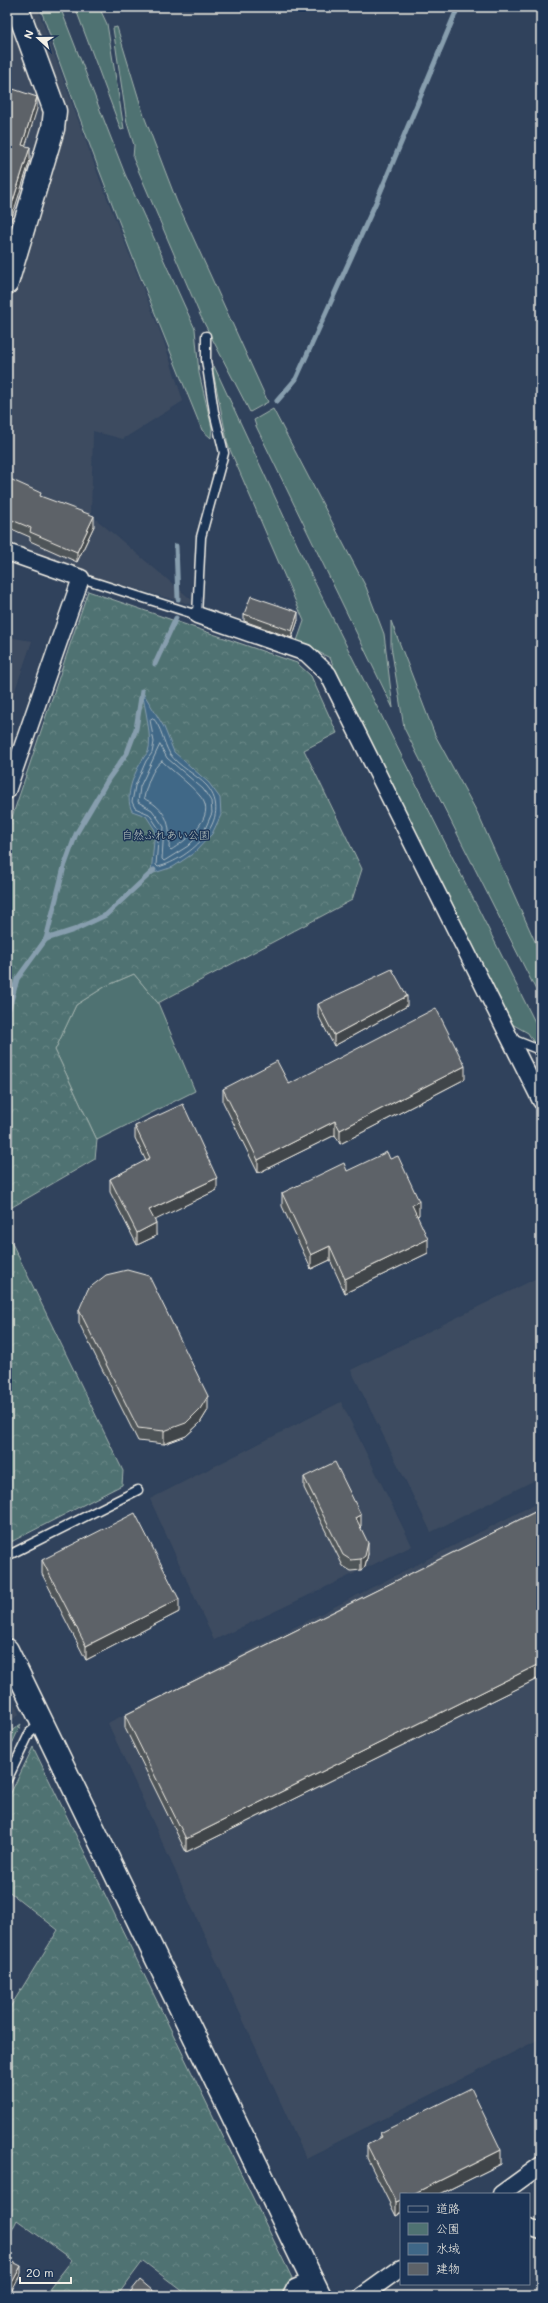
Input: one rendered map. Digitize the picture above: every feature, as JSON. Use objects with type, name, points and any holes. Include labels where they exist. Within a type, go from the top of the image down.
[{"type":"street","points":[[7,283],[53,129],[55,111],[17,7]]},
{"type":"street","points":[[7,552],[81,578],[7,791]]},
{"type":"street","points":[[7,560],[50,567]]},
{"type":"street","points":[[197,614],[306,653],[328,674],[541,1101]]},
{"type":"street","points":[[7,1650],[317,2288],[295,2288],[291,2296]]},
{"type":"street","points":[[502,2193],[541,2165]]},
{"type":"street","points":[[530,2228],[541,2231]]},
{"type":"street","points":[[362,2296],[400,2269]]},
{"type":"lane","points":[[81,578],[197,614],[201,537],[224,453],[214,412],[207,367],[206,336]]},
{"type":"lane","points":[[510,1038],[537,1049],[541,1056]]},
{"type":"lane","points":[[7,1556],[138,1490]]},
{"type":"lane","points":[[7,1780],[30,1732],[43,1722]]},
{"type":"shaded area","points":[[7,7],[37,7],[101,183],[163,339],[183,401],[123,439],[93,431],[91,515],[200,607],[51,565],[7,558]]},
{"type":"shaded area","points":[[7,637],[32,641],[7,713]]},
{"type":"shaded area","points":[[541,1276],[541,1477],[431,1532],[351,1370]]},
{"type":"shaded area","points":[[341,1402],[412,1546],[214,1640],[150,1499]]},
{"type":"shaded area","points":[[541,1501],[541,2038],[306,2158],[108,1723]]},
{"type":"shaded area","points":[[7,1687],[19,1714],[7,1724]]},
{"type":"green space","points":[[40,7],[60,7],[125,174],[195,329],[199,373],[212,428],[211,438],[202,430],[160,325],[98,166]]},
{"type":"green space","points":[[75,7],[99,7],[107,24],[124,129],[121,130]]},
{"type":"green space","points":[[117,27],[144,116],[177,202],[268,402],[250,412],[200,315],[133,158],[134,145],[127,123],[113,28]]},
{"type":"green space","points":[[214,366],[313,579],[541,1034],[541,1054],[528,1033],[512,1024],[350,704],[330,658],[297,641],[304,621],[228,445],[213,371]]},
{"type":"green space","points":[[273,409],[366,587],[384,634],[393,708],[256,426],[254,420]]},
{"type":"green space","name":"自然ふれあい公園","points":[[88,591],[297,663],[311,676],[337,733],[304,750],[362,869],[352,900],[158,1003],[134,974],[106,986],[76,1005],[55,1050],[97,1140],[95,1159],[7,1210],[7,832]]},
{"type":"green space","points":[[391,621],[435,735],[477,812],[541,955],[541,1000],[404,728],[391,646]]},
{"type":"green space","points":[[134,974],[158,1003],[195,1091],[97,1140],[55,1050],[76,1005],[106,986]]},
{"type":"green space","points":[[7,1233],[123,1471],[122,1485],[7,1544]]},
{"type":"green space","points":[[21,1724],[7,1755],[7,1734]]},
{"type":"green space","points":[[33,1747],[292,2278],[284,2296],[189,2296],[143,2261],[117,2296],[44,2296],[72,2260],[17,2220],[7,2240],[7,2008],[9,2009],[58,1930],[7,1890],[7,1801]]},
{"type":"water","points":[[142,691],[164,727],[174,752],[209,783],[220,798],[221,815],[212,834],[194,853],[173,867],[151,874],[155,830],[146,816],[132,811],[129,799],[133,778],[148,752],[149,746],[148,722]]},
{"type":"building","points":[[7,87],[37,97],[22,145],[30,147],[7,220]]},
{"type":"building","points":[[10,479],[41,493],[40,496],[94,516],[77,552],[30,532],[31,528],[7,518],[7,487]]},
{"type":"building","points":[[251,596],[298,612],[292,631],[244,614]]},
{"type":"building","points":[[392,969],[407,996],[334,1035],[318,1004]]},
{"type":"building","points":[[436,1008],[465,1066],[340,1130],[335,1121],[258,1160],[223,1089],[277,1061],[289,1084]]},
{"type":"building","points":[[183,1104],[217,1178],[149,1210],[156,1223],[137,1233],[110,1179],[150,1158],[135,1126]]},
{"type":"building","points":[[387,1152],[390,1159],[398,1156],[419,1201],[412,1205],[428,1239],[345,1279],[330,1246],[311,1255],[282,1193],[344,1163],[347,1171]]},
{"type":"building","points":[[127,1270],[149,1276],[208,1396],[200,1409],[186,1423],[164,1431],[138,1428],[79,1310],[88,1289],[106,1275]]},
{"type":"building","points":[[335,1462],[361,1515],[356,1518],[368,1543],[365,1556],[361,1559],[351,1560],[343,1555],[304,1477]]},
{"type":"building","points":[[541,1509],[541,1663],[186,1839],[125,1715]]},
{"type":"building","points":[[135,1513],[179,1599],[86,1646],[42,1560]]},
{"type":"building","points":[[471,2088],[501,2150],[415,2193],[400,2193],[400,2200],[396,2202],[367,2145],[382,2137],[380,2133]]},
{"type":"building","points":[[7,2259],[21,2266],[7,2292]]},
{"type":"building","points":[[140,2280],[153,2291],[163,2296],[127,2296]]},
{"type":"waterway","points":[[277,401],[296,379],[377,200],[458,7]]},
{"type":"waterway","points":[[176,546],[178,599]]},
{"type":"waterway","points":[[155,664],[176,618]]},
{"type":"waterway","points":[[7,1016],[17,979],[46,939],[64,867],[76,834],[109,778],[127,753],[136,729],[142,691]]},
{"type":"waterway","points":[[46,939],[74,930],[106,915],[154,870]]}]
